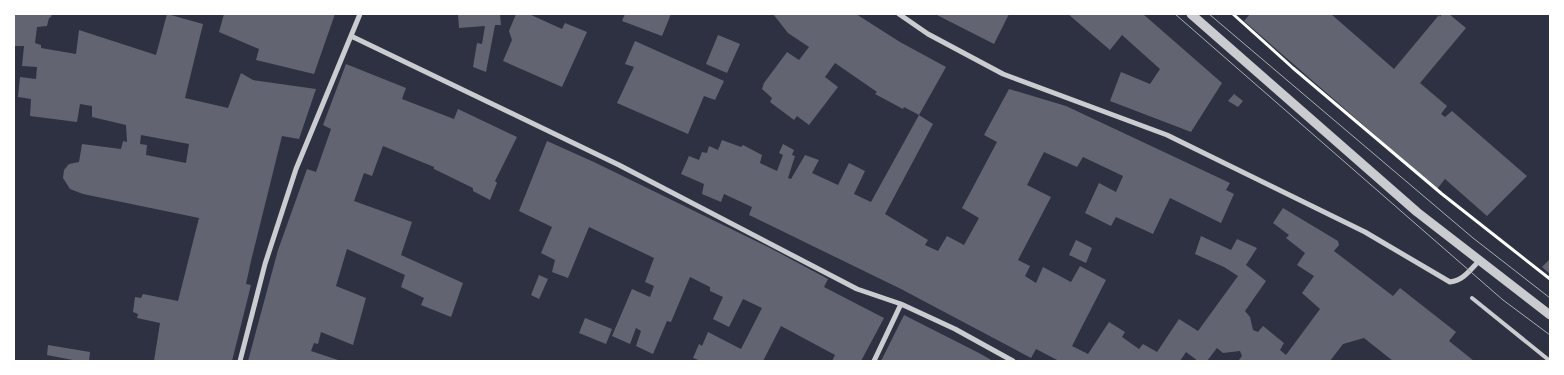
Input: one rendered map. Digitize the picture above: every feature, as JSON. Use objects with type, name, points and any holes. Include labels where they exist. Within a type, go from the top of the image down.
[{"type":"street","points":[[240,361],[265,264],[296,169],[360,14]]},
{"type":"street","points":[[899,14],[928,34],[1004,74],[1167,135],[1365,232],[1450,282],[1457,281],[1466,276],[1479,261]]},
{"type":"street","points":[[1191,14],[1417,212],[1550,315]]},
{"type":"street","points":[[351,36],[619,165],[857,289],[901,304],[955,329],[1013,361]]},
{"type":"street","points":[[874,361],[901,304]]},
{"type":"lane","points":[[1472,298],[1550,360]]},
{"type":"path","points":[[1233,14],[1293,68],[1442,194],[1550,279]]},
{"type":"building","points":[[14,14],[52,14],[47,26],[37,27],[35,43],[41,45],[41,48],[76,54],[79,30],[156,55],[167,14],[203,24],[185,98],[228,108],[241,73],[253,80],[316,89],[299,139],[282,136],[251,261],[246,284],[251,285],[232,361],[154,361],[160,323],[137,318],[138,314],[133,312],[135,297],[141,298],[143,294],[178,301],[199,218],[83,194],[70,189],[63,178],[64,170],[69,164],[79,162],[82,144],[121,149],[123,141],[127,142],[126,125],[92,117],[92,106],[80,104],[77,122],[30,116],[31,99],[18,97],[20,77],[36,79],[37,67],[22,66],[24,46],[14,46]],"holes":[[[141,135],[189,144],[186,163],[146,155],[147,145],[140,144]]]},
{"type":"building","points":[[224,14],[335,14],[314,74],[256,60],[259,49],[219,32]]},
{"type":"building","points":[[458,14],[500,14],[501,25],[495,25],[486,72],[473,67],[477,43],[482,44],[485,26],[459,28]]},
{"type":"building","points":[[516,14],[529,14],[562,29],[565,23],[587,32],[562,87],[503,61],[512,40],[509,31]]},
{"type":"building","points":[[625,14],[671,14],[662,36],[622,21]]},
{"type":"building","points":[[773,14],[856,14],[900,42],[946,67],[919,115],[875,94],[877,92],[835,63],[825,77],[838,87],[809,125],[797,116],[794,120],[770,102],[772,98],[762,89],[764,83],[787,52],[799,60],[809,47],[788,33]]},
{"type":"building","points":[[935,14],[1009,14],[994,44]]},
{"type":"building","points":[[1068,14],[1143,14],[1222,83],[1191,132],[1110,101],[1121,72],[1150,84],[1160,69],[1122,35],[1110,50]]},
{"type":"building","points":[[1250,14],[1331,14],[1394,69],[1439,15],[1440,17],[1442,14],[1449,14],[1466,28],[1420,83],[1447,106],[1441,114],[1445,117],[1452,111],[1527,176],[1487,216],[1445,179],[1437,189],[1244,21]]},
{"type":"building","points":[[718,35],[740,44],[727,73],[706,64]]},
{"type":"building","points":[[635,41],[724,81],[715,100],[704,96],[688,134],[617,103],[634,67],[625,64]]},
{"type":"building","points":[[346,64],[406,88],[402,99],[454,119],[458,109],[517,137],[495,181],[497,183],[490,200],[473,191],[473,188],[434,169],[434,167],[383,146],[372,176],[364,173],[354,201],[412,222],[401,255],[463,283],[451,317],[421,305],[424,298],[401,287],[405,275],[347,249],[336,286],[366,298],[353,345],[321,332],[318,344],[314,343],[311,351],[341,361],[248,361],[278,250],[307,169],[316,172],[331,129],[323,125]]},
{"type":"building","points":[[1009,89],[1066,106],[1230,183],[1226,190],[1234,194],[1221,223],[1170,198],[1153,234],[1116,217],[1111,226],[1085,213],[1099,183],[1116,192],[1123,176],[1083,157],[1077,167],[1044,152],[1027,185],[1051,197],[1018,260],[1030,266],[1025,276],[1036,283],[1043,267],[1071,282],[1080,266],[1106,280],[1072,346],[1088,354],[1109,322],[1125,332],[1122,337],[1139,349],[1143,344],[1157,352],[1179,319],[1198,331],[1238,276],[1224,267],[1195,254],[1201,236],[1231,250],[1237,239],[1257,248],[1246,265],[1266,281],[1245,311],[1250,317],[1253,330],[1258,332],[1263,326],[1284,343],[1280,350],[1286,355],[1320,309],[1302,293],[1314,276],[1297,265],[1305,253],[1286,238],[1289,235],[1273,223],[1283,208],[1338,241],[1339,245],[1334,251],[1393,296],[1400,288],[1456,332],[1449,341],[1474,361],[1393,361],[1364,338],[1343,344],[1330,361],[1240,361],[1242,356],[1240,351],[1223,353],[1217,348],[1207,361],[1198,361],[1186,352],[1180,361],[1059,361],[1036,349],[1031,358],[901,289],[749,215],[752,207],[724,194],[721,202],[702,194],[704,184],[681,174],[689,156],[699,160],[702,152],[707,153],[709,146],[718,150],[722,140],[741,147],[743,145],[762,155],[760,163],[777,171],[783,155],[779,153],[783,144],[794,150],[792,155],[795,156],[788,178],[791,179],[805,155],[819,160],[812,173],[838,185],[849,163],[865,171],[854,194],[871,202],[919,115],[933,124],[885,214],[928,240],[925,245],[938,251],[947,236],[964,245],[979,218],[962,208],[997,142],[984,135]]},
{"type":"building","points":[[1234,94],[1243,101],[1238,107],[1228,101]]},
{"type":"building","points":[[547,141],[772,249],[828,279],[824,287],[884,318],[861,361],[832,361],[835,355],[781,326],[763,361],[701,361],[693,358],[699,344],[702,346],[708,332],[741,349],[762,308],[743,299],[729,327],[713,319],[723,297],[710,291],[710,287],[690,277],[671,322],[667,321],[653,354],[636,346],[641,331],[636,328],[630,344],[612,336],[632,289],[650,297],[654,286],[645,282],[654,258],[589,227],[568,278],[552,272],[555,260],[541,253],[552,227],[519,211]]},
{"type":"building","points":[[1076,240],[1092,248],[1086,263],[1069,255]]},
{"type":"building","points":[[1550,259],[1550,274],[1542,267]]},
{"type":"building","points":[[539,275],[548,279],[539,299],[531,295]]},
{"type":"building","points":[[904,315],[979,353],[993,361],[881,361]]},
{"type":"building","points":[[585,318],[612,329],[606,344],[579,333]]},
{"type":"building","points":[[48,345],[90,352],[89,361],[78,361],[47,355]]},
{"type":"tram line","points":[[1175,14],[1503,300],[1550,335]]},
{"type":"tram line","points":[[1209,14],[1473,238],[1550,298]]}]
